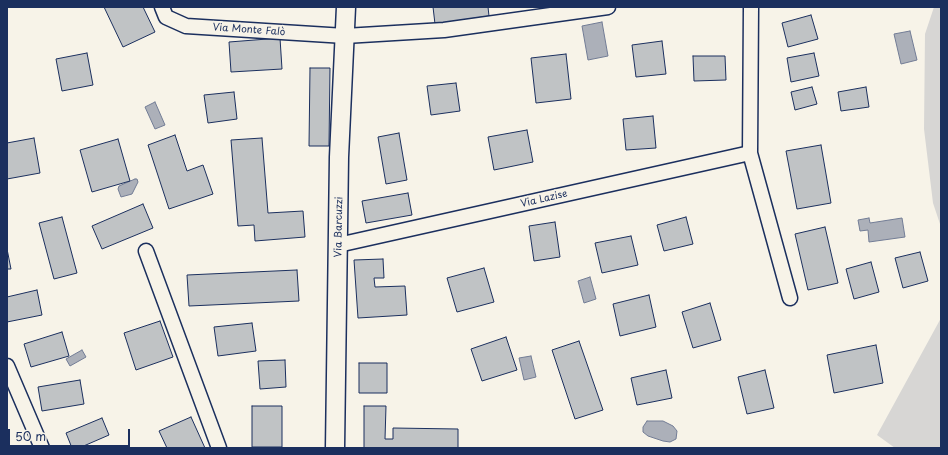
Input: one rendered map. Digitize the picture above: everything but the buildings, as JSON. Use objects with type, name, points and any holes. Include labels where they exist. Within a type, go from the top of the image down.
[{"type":"street","name":"Via Monte Falò","points":[[162,7],[166,16],[186,26],[345,36]]},
{"type":"street","name":"Via Barcuzzi","points":[[335,448],[339,157],[346,7]]},
{"type":"street","points":[[345,36],[444,30],[608,7]]},
{"type":"street","points":[[750,7],[750,153],[790,298]]},
{"type":"street","name":"Via Lazise","points":[[338,245],[750,153]]},
{"type":"street","points":[[146,251],[219,448]]},
{"type":"street","points":[[7,366],[42,448]]},
{"type":"shaded area","points":[[934,7],[941,7],[941,227],[933,203],[924,129],[925,34]]},
{"type":"shaded area","points":[[602,22],[608,56],[588,60],[582,26]]},
{"type":"shaded area","points":[[910,31],[917,60],[901,64],[894,34]]},
{"type":"shaded area","points":[[155,102],[165,125],[155,129],[145,107]]},
{"type":"shaded area","points":[[137,179],[138,182],[132,194],[121,197],[118,189],[119,186]]},
{"type":"shaded area","points":[[869,218],[870,223],[902,218],[905,237],[869,242],[868,230],[860,231],[858,220]]},
{"type":"shaded area","points":[[590,277],[596,299],[584,303],[578,281]]},
{"type":"shaded area","points":[[941,318],[941,448],[895,448],[877,435]]},
{"type":"shaded area","points":[[82,350],[86,357],[70,366],[66,359]]},
{"type":"shaded area","points":[[531,356],[536,377],[524,380],[519,358]]},
{"type":"shaded area","points":[[647,421],[663,421],[673,426],[677,431],[676,439],[670,442],[648,436],[643,432],[643,427]]}]
